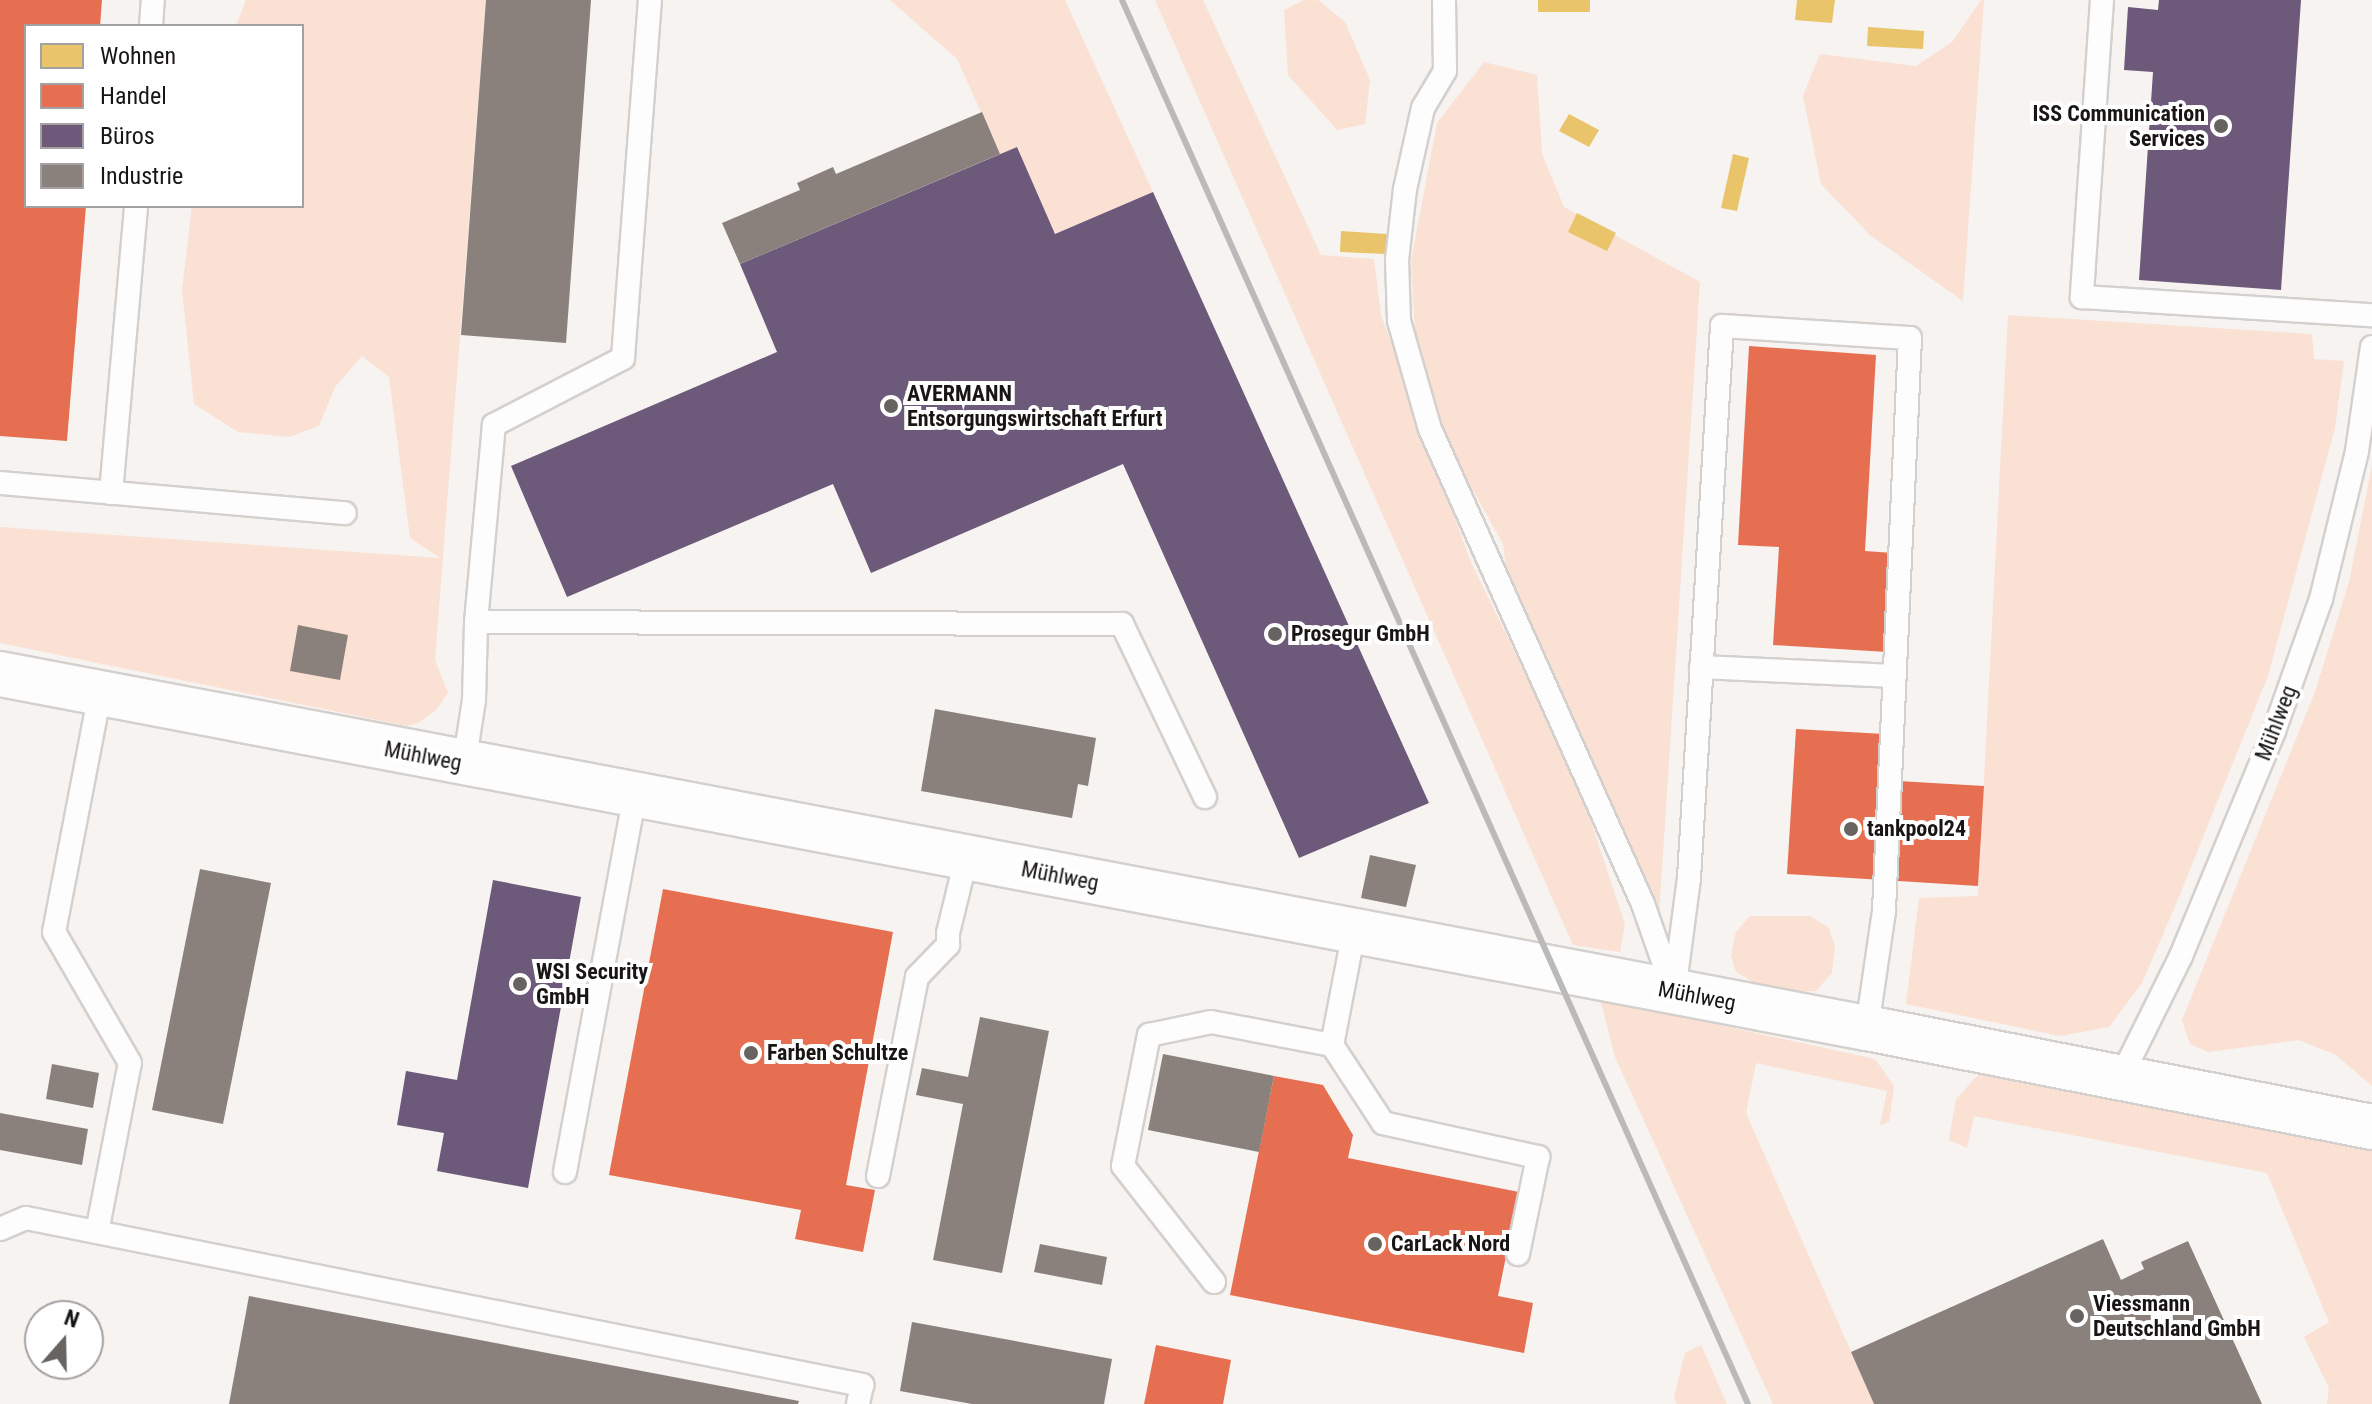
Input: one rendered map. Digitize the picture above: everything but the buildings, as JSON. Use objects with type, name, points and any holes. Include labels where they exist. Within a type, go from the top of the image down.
[{"type":"street","name":"Mühlweg","points":[[0,674],[1867,1028],[2372,1127]]},
{"type":"lane","points":[[151,24],[153,0]]},
{"type":"lane","points":[[464,764],[474,700],[476,622],[494,425],[623,358],[650,0]]},
{"type":"lane","points":[[1444,0],[1445,71],[1423,108],[1405,189],[1397,260],[1399,321],[1430,429],[1643,904],[1674,992]]},
{"type":"lane","points":[[2102,0],[2082,297],[2372,315]]},
{"type":"lane","points":[[111,493],[136,208]]},
{"type":"lane","points":[[1674,992],[1689,878],[1722,326],[1910,338],[1884,911],[1867,1028]]},
{"type":"lane","name":"Mühlweg","points":[[2120,1079],[2193,928],[2274,731],[2321,599],[2357,451],[2372,347]]},
{"type":"lane","points":[[0,483],[345,513]]},
{"type":"lane","points":[[476,622],[1122,624],[1205,797]]},
{"type":"lane","points":[[1701,667],[1894,676]]},
{"type":"lane","points":[[97,1232],[130,1063],[54,932],[100,693]]},
{"type":"lane","points":[[565,1172],[635,796]]},
{"type":"lane","points":[[878,1176],[917,977],[948,945],[948,933],[966,859]]},
{"type":"lane","points":[[1354,931],[1332,1045],[1383,1123],[1538,1157],[1518,1254]]},
{"type":"lane","points":[[1214,1282],[1123,1166],[1149,1035],[1211,1022],[1332,1045]]},
{"type":"lane","points":[[0,1229],[26,1218],[862,1385],[858,1404]]},
{"type":"shaded area","points":[[246,0],[486,0],[435,660],[448,693],[437,709],[420,722],[407,726],[0,643],[0,527],[440,558],[410,538],[389,377],[362,356],[335,387],[319,426],[289,437],[238,432],[194,404],[182,290],[192,208],[304,208],[304,24],[237,24]]},
{"type":"shaded area","points":[[890,0],[1065,0],[1153,192],[1055,234],[1017,147],[1000,154],[957,59]]},
{"type":"shaded area","points":[[1155,0],[1203,0],[1321,255],[1374,259],[1381,315],[1470,560],[1576,777],[1625,924],[1620,952],[1573,945]]},
{"type":"shaded area","points":[[1304,0],[1318,0],[1345,22],[1370,80],[1365,124],[1337,130],[1288,75],[1284,10]]},
{"type":"shaded area","points":[[1984,0],[1963,301],[1870,235],[1821,184],[1803,96],[1820,54],[1916,66],[1952,42]]},
{"type":"shaded area","points":[[1484,62],[1537,75],[1542,154],[1564,207],[1700,282],[1659,916],[1589,757],[1509,590],[1503,544],[1455,458],[1416,352],[1411,261],[1437,123]]},
{"type":"shaded area","points":[[2008,315],[2312,334],[2314,359],[2344,361],[2335,428],[2268,676],[2174,909],[2142,983],[2109,1027],[2060,1036],[1906,1004],[1919,898],[1978,896]]},
{"type":"shaded area","points":[[2372,465],[2372,1086],[2336,1055],[2299,1040],[2208,1052],[2190,1044],[2182,1020],[2315,692],[2349,582]]},
{"type":"shaded area","points":[[1750,916],[1810,916],[1829,928],[1835,947],[1832,973],[1816,991],[1798,992],[1753,982],[1736,972],[1731,956],[1736,932]]},
{"type":"shaded area","points":[[1600,999],[1875,1059],[1894,1086],[1889,1122],[1880,1125],[1887,1091],[1756,1063],[1746,1113],[1874,1404],[1773,1404],[1615,1057]]},
{"type":"shaded area","points":[[1980,1073],[2372,1147],[2372,1404],[2327,1404],[2329,1388],[2304,1337],[2329,1322],[2267,1173],[1974,1116],[1967,1148],[1949,1140],[1956,1099]]},
{"type":"shaded area","points":[[1701,1345],[1727,1404],[1677,1404],[1674,1397],[1685,1353]]},
{"type":"railway","points":[[1122,0],[1748,1404]]},
{"type":"place","name":"ISS Communication Services","points":[[2221,126]]},
{"type":"place","name":"AVERMANN Entsorgungswirtschaft Erfurt","points":[[891,406]]},
{"type":"place","name":"Prosegur GmbH","points":[[1275,634]]},
{"type":"place","name":"tankpool24","points":[[1851,829]]},
{"type":"place","name":"WSI Security GmbH","points":[[520,984]]},
{"type":"place","name":"Farben Schultze","points":[[751,1053]]},
{"type":"place","name":"CarLack Nord","points":[[1375,1244]]},
{"type":"place","name":"Viessmann Deutschland GmbH","points":[[2077,1316]]}]
